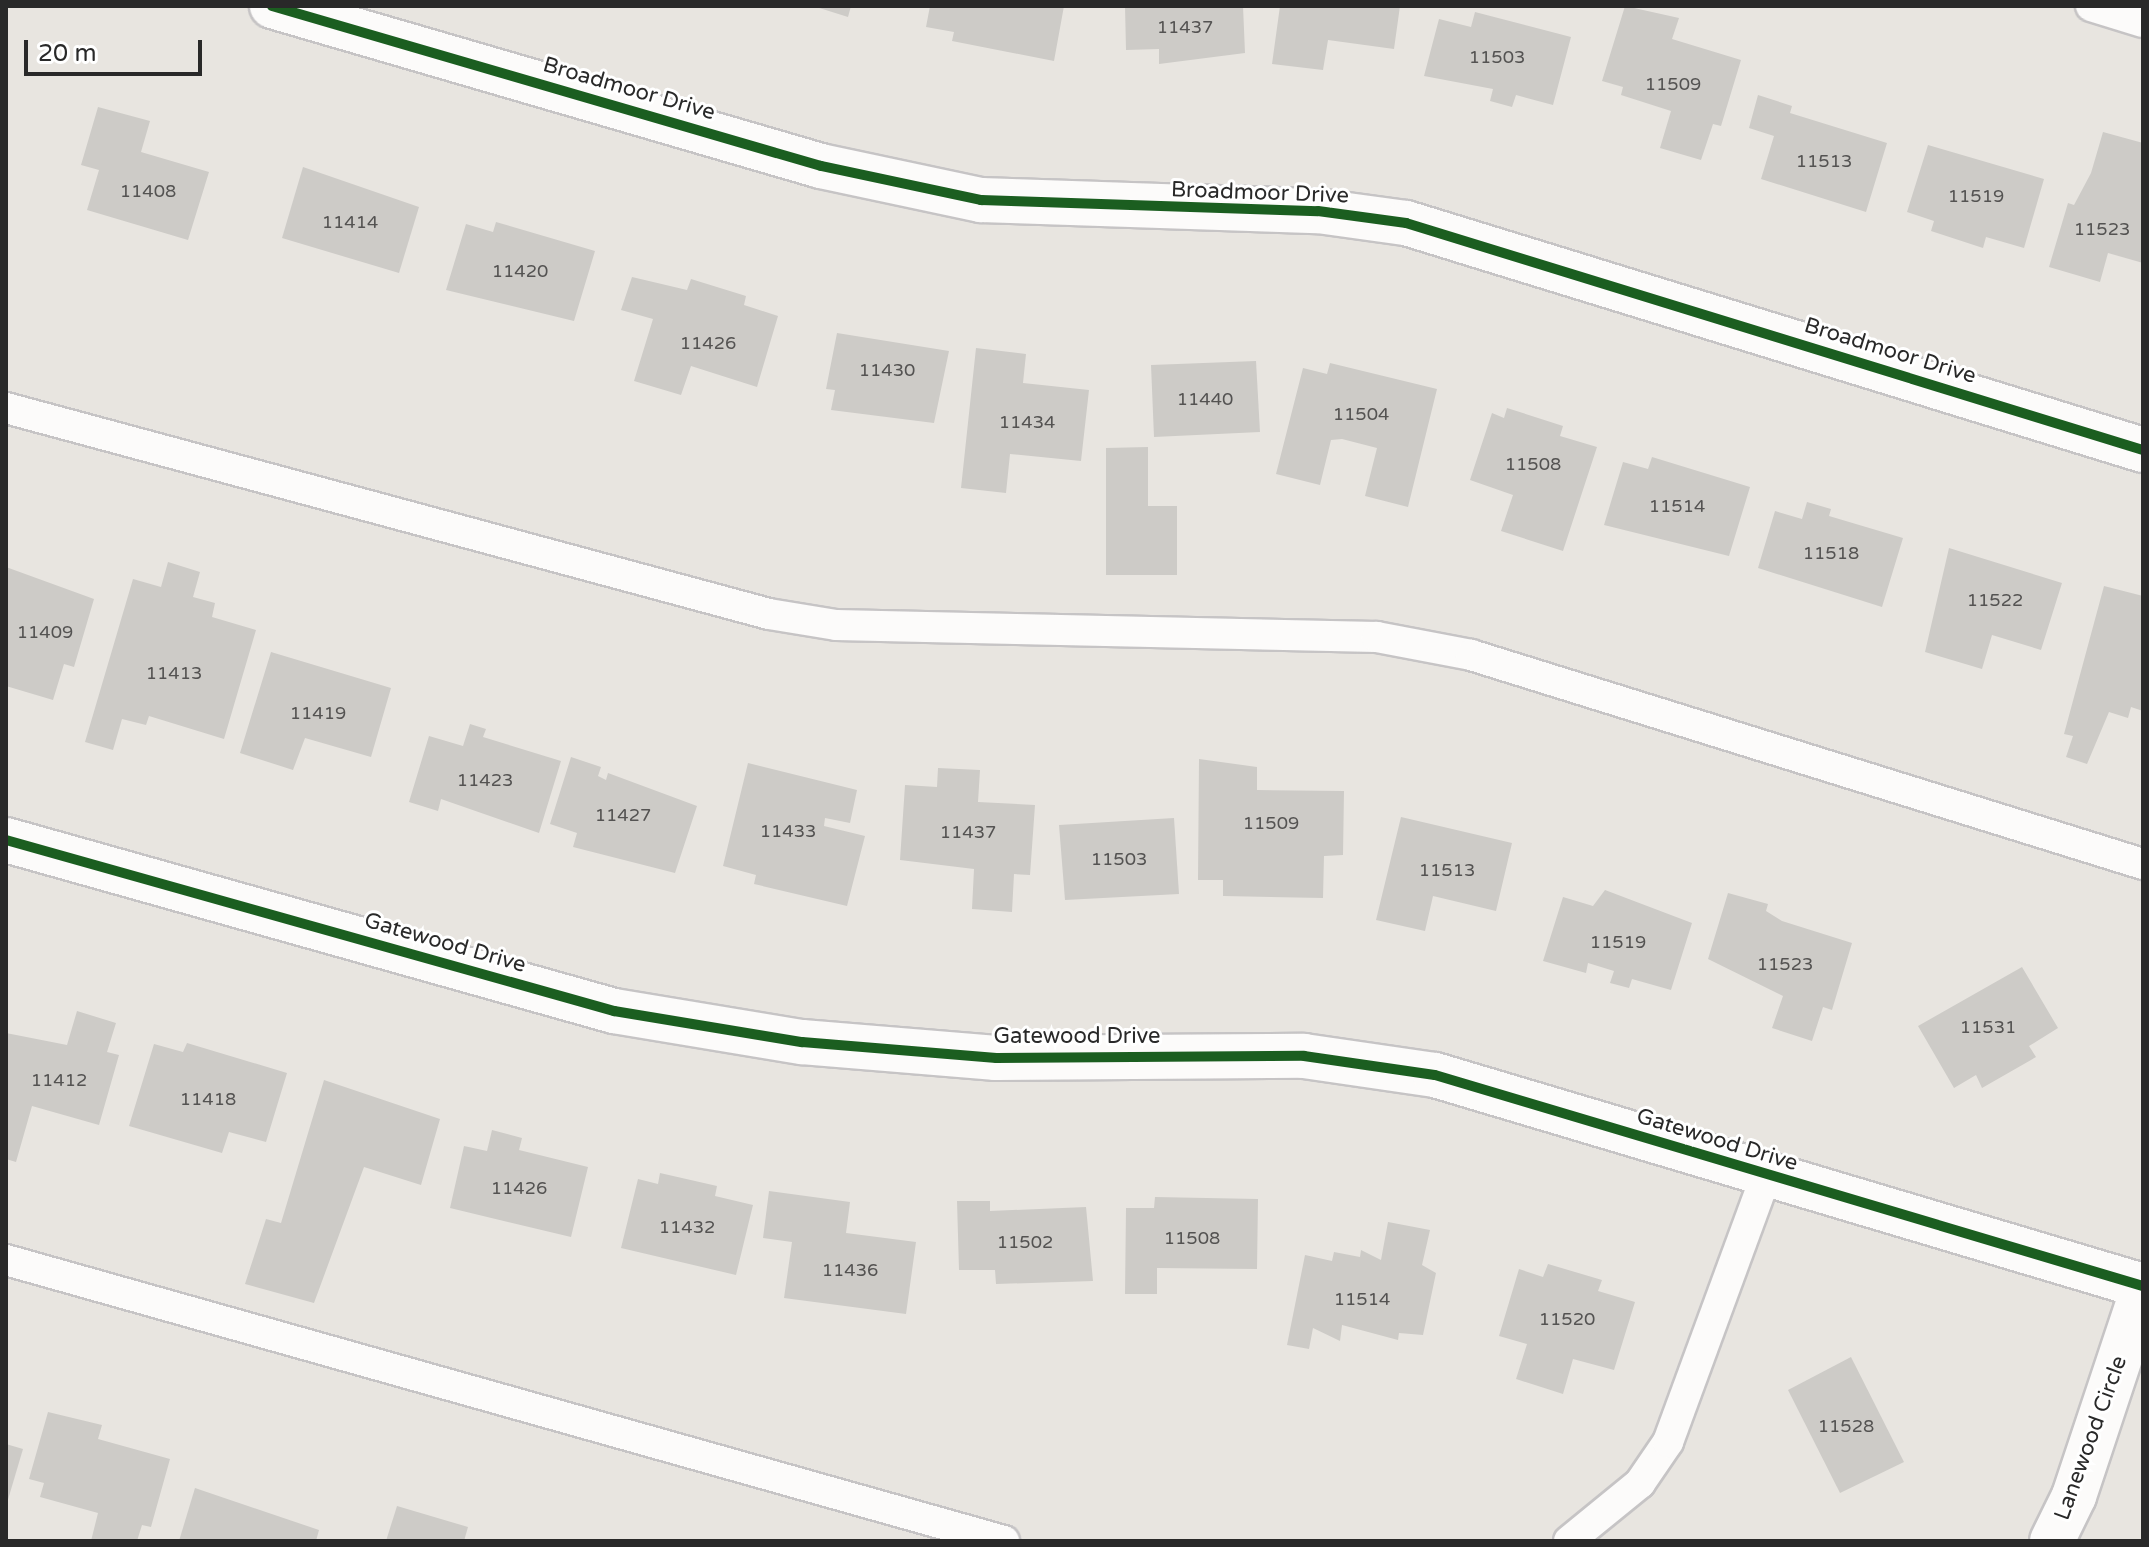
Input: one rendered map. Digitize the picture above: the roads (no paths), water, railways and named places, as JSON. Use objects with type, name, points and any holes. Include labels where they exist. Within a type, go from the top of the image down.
[{"type":"street","name":"Broadmoor Drive","points":[[272,6],[821,166],[981,200],[1318,211],[1406,223],[2143,450]]},
{"type":"street","name":"Gatewood Drive","points":[[6,840],[614,1011],[802,1042],[996,1058],[1319,1058],[1435,1075],[2143,1287]]},
{"type":"street","name":"Lanewood Circle","points":[[2052,1541],[2074,1496],[2143,1287]]},
{"type":"lane","points":[[2091,6],[2143,22]]},
{"type":"lane","points":[[6,408],[769,614],[836,625],[1377,637],[1471,655],[2143,864]]},
{"type":"lane","points":[[1569,1541],[1640,1483],[1668,1442],[1766,1176]]},
{"type":"lane","points":[[6,1260],[1004,1541]]}]
